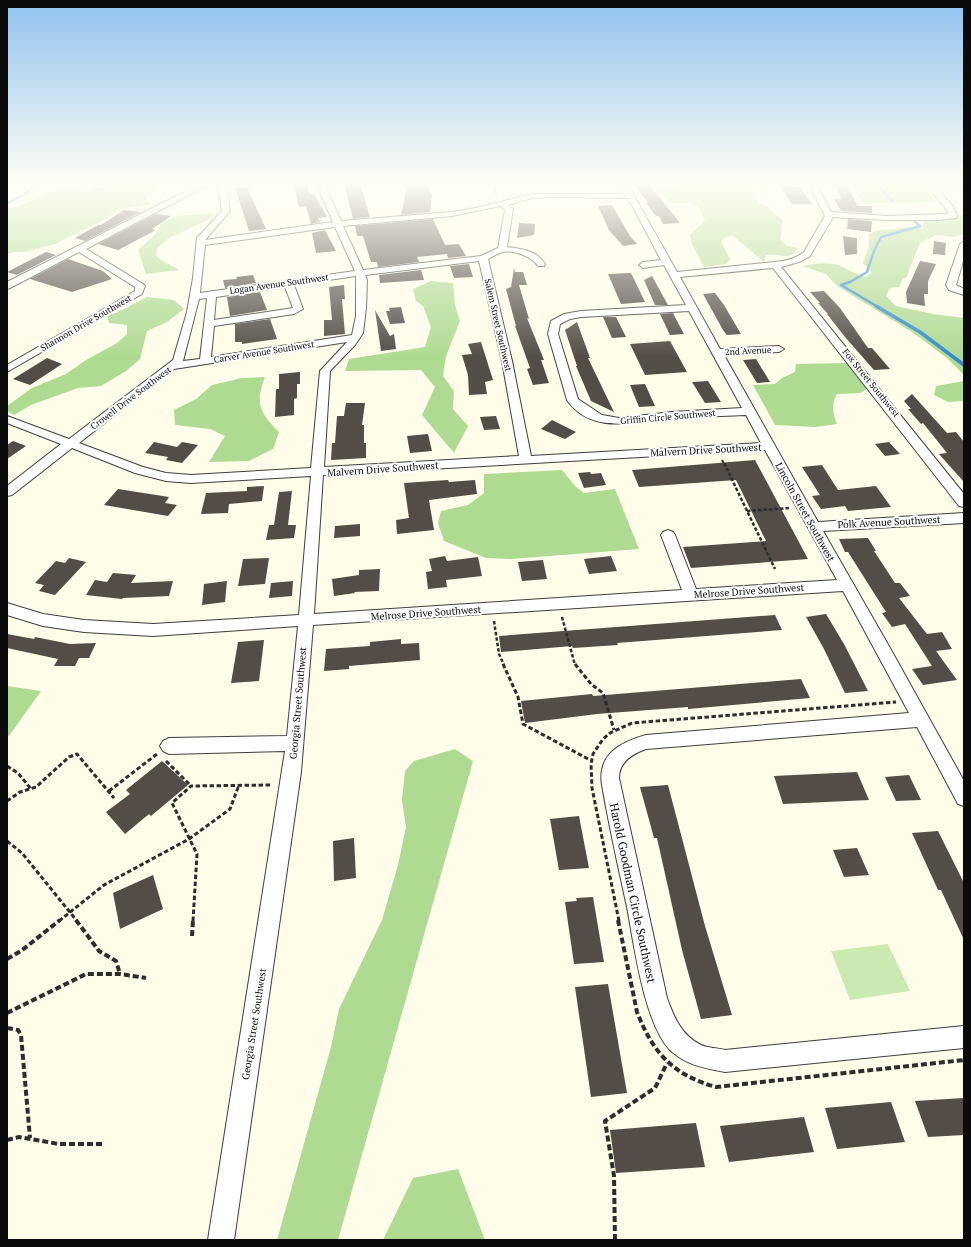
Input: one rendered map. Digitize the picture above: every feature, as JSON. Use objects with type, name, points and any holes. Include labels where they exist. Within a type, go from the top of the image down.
[{"type":"street","points":[[7,286],[95,241]]},
{"type":"street","points":[[201,243],[214,241]]},
{"type":"street","name":"Georgia Street Southwest","points":[[221,1240],[295,743],[325,371],[359,332],[362,280],[346,241]]},
{"type":"street","points":[[502,249],[504,241]]},
{"type":"street","name":"Lincoln Street Southwest","points":[[655,241],[922,719],[964,798]]},
{"type":"street","points":[[674,275],[776,265],[798,260],[807,254],[815,241]]},
{"type":"street","name":"Crowell Drive Southwest","points":[[7,492],[178,361],[181,355],[195,297],[201,243]]},
{"type":"street","points":[[964,244],[950,285],[952,288],[964,292]]},
{"type":"street","name":"Shannon Drive Southwest","points":[[7,369],[139,292],[140,286],[80,249]]},
{"type":"street","points":[[483,258],[502,249],[531,254],[538,257],[541,264]]},
{"type":"street","name":"Logan Avenue Southwest","points":[[195,297],[360,273],[483,258]]},
{"type":"street","name":"Salem Street Southwest","points":[[483,258],[507,361],[526,460]]},
{"type":"street","points":[[643,265],[667,262]]},
{"type":"street","name":"Fox Street Southwest","points":[[776,265],[891,408],[964,504]]},
{"type":"street","points":[[210,324],[291,312],[298,309],[288,283]]},
{"type":"street","points":[[205,361],[212,294]]},
{"type":"street","name":"Griffin Circle Southwest","points":[[692,308],[581,314],[567,316],[555,323],[553,334],[572,400],[588,413],[607,420],[620,421],[672,415],[749,411]]},
{"type":"street","name":"Carver Avenue Southwest","points":[[173,366],[355,338]]},
{"type":"street","name":"2nd Avenue","points":[[717,352],[779,349]]},
{"type":"street","name":"Malvern Drive Southwest","points":[[7,419],[139,470],[166,477],[209,479],[769,446]]},
{"type":"street","name":"Polk Avenue Southwest","points":[[814,527],[964,518]]},
{"type":"street","points":[[668,535],[691,595]]},
{"type":"street","name":"Melrose Drive Southwest","points":[[7,609],[43,620],[84,626],[152,630],[847,585]]},
{"type":"street","name":"Harold Goodman Circle Southwest","points":[[922,719],[636,744],[620,754],[613,762],[610,772],[612,792],[656,998],[666,1026],[678,1042],[697,1056],[725,1061],[889,1046],[964,1037]]},
{"type":"street","points":[[163,750],[295,743]]},
{"type":"path","points":[[720,456],[775,569]]},
{"type":"path","points":[[747,511],[790,508]]},
{"type":"path","points":[[562,616],[575,664],[591,684],[603,693],[614,730]]},
{"type":"path","points":[[494,621],[500,654],[518,697],[523,724],[590,760]]},
{"type":"path","points":[[912,701],[632,723],[609,733],[596,746],[590,760],[592,788],[637,1012],[644,1031],[667,1063],[681,1074],[700,1084],[716,1087],[964,1060]]},
{"type":"path","points":[[109,791],[163,750],[192,786]]},
{"type":"path","points":[[7,801],[20,792],[36,787],[69,757],[77,754],[114,798]]},
{"type":"path","points":[[7,766],[18,773],[31,789]]},
{"type":"path","points":[[192,936],[197,854],[172,803],[192,786],[290,784]]},
{"type":"path","points":[[7,959],[21,951],[104,885],[189,839],[230,809],[239,785]]},
{"type":"path","points":[[7,841],[22,853],[70,912],[98,951],[116,961],[120,974]]},
{"type":"path","points":[[7,1013],[86,974],[120,974],[146,978]]},
{"type":"path","points":[[7,1028],[18,1030],[20,1035],[30,1138]]},
{"type":"path","points":[[615,1240],[614,1176],[605,1121],[655,1088],[667,1063]]},
{"type":"path","points":[[7,1140],[12,1137],[30,1138],[57,1144],[103,1144]]},
{"type":"green space","points":[[7,241],[61,241],[24,252],[7,254]]},
{"type":"green space","points":[[147,241],[165,241],[157,248],[156,256],[179,270],[146,274],[138,250]]},
{"type":"green space","points":[[691,241],[721,241],[730,259],[726,264],[704,267]]},
{"type":"green space","points":[[739,241],[781,241],[787,246],[798,248],[788,256],[772,254],[766,255],[764,262]]},
{"type":"green space","points":[[869,241],[924,241],[920,243],[906,278],[903,278],[899,287],[890,288],[886,296],[896,306],[933,314],[964,318],[964,375],[947,358],[912,332],[837,286],[826,274],[802,266],[830,263],[866,277],[872,272],[863,263],[869,246]]},
{"type":"green space","points":[[431,281],[453,283],[455,305],[460,321],[446,356],[443,376],[454,391],[453,409],[468,426],[454,453],[422,415],[435,387],[421,370],[345,371],[349,359],[425,347],[431,327],[423,306],[416,301],[413,289]]},
{"type":"green space","points":[[147,297],[174,300],[184,309],[167,322],[147,331],[140,359],[126,371],[101,386],[78,388],[31,405],[14,415],[7,411],[7,406],[32,388],[66,374],[86,360],[117,343],[127,334],[127,325],[109,323],[107,316]]},
{"type":"green space","points":[[849,363],[868,388],[860,393],[837,394],[833,409],[837,424],[816,427],[775,425],[753,385],[775,384],[782,378],[795,372],[796,364]]},
{"type":"green space","points":[[265,377],[260,394],[261,407],[267,419],[279,432],[273,449],[249,461],[209,462],[225,436],[210,429],[175,425],[174,410],[196,399],[212,385],[242,378]]},
{"type":"green space","points":[[964,381],[964,401],[948,402],[934,395],[936,386]]},
{"type":"green space","points":[[562,470],[576,487],[584,493],[615,489],[639,549],[511,559],[486,558],[444,541],[438,523],[441,511],[468,505],[484,493],[484,474]]},
{"type":"green space","points":[[7,686],[41,691],[9,736],[7,735]]},
{"type":"green space","points":[[455,749],[473,761],[338,1240],[277,1240],[331,1047],[339,1009],[382,920],[398,865],[406,827],[402,800],[405,771],[414,761]]},
{"type":"green space","points":[[888,944],[910,991],[850,1000],[831,951]]},
{"type":"green space","points":[[458,1169],[485,1240],[383,1240],[413,1178]]},
{"type":"building","points":[[103,241],[135,241],[118,250],[98,244]]},
{"type":"building","points":[[314,241],[331,241],[336,251],[316,253]]},
{"type":"building","points":[[365,241],[443,241],[445,245],[459,244],[466,256],[448,258],[447,254],[417,257],[419,262],[378,267],[377,262],[371,262]]},
{"type":"building","points":[[619,241],[635,241],[637,244],[623,246]]},
{"type":"building","points":[[844,241],[857,241],[857,254],[845,255]]},
{"type":"building","points":[[934,241],[946,243],[945,255],[933,254]]},
{"type":"building","points":[[46,252],[56,255],[17,275],[7,272]]},
{"type":"building","points":[[68,259],[103,271],[112,279],[72,292],[30,279]]},
{"type":"building","points":[[920,261],[936,264],[928,281],[928,294],[924,294],[925,306],[907,303],[906,292]]},
{"type":"building","points":[[469,264],[473,277],[454,278],[450,266]]},
{"type":"building","points":[[514,268],[515,272],[523,272],[527,285],[519,285],[529,319],[527,318],[544,360],[541,360],[549,383],[533,385],[527,369],[530,368],[515,326],[506,289],[511,287]]},
{"type":"building","points":[[421,270],[424,280],[380,283],[379,275]]},
{"type":"building","points":[[631,273],[645,302],[621,304],[608,274]]},
{"type":"building","points":[[253,275],[256,283],[225,288],[223,280],[237,279],[236,277]]},
{"type":"building","points":[[652,276],[668,305],[655,305],[644,280]]},
{"type":"building","points":[[344,285],[345,299],[342,299],[345,334],[324,336],[324,320],[332,320],[329,287]]},
{"type":"building","points":[[824,291],[840,308],[868,348],[872,348],[890,369],[874,370],[845,337],[810,292]]},
{"type":"building","points":[[260,292],[267,310],[230,316],[227,297]]},
{"type":"building","points":[[715,293],[741,334],[727,335],[723,330],[703,294]]},
{"type":"building","points":[[401,307],[405,323],[390,324],[386,311],[390,311],[389,308]]},
{"type":"building","points":[[375,310],[390,336],[394,334],[396,349],[381,351]]},
{"type":"building","points":[[673,313],[684,334],[670,335],[660,314]]},
{"type":"building","points":[[603,317],[616,317],[626,337],[612,338]]},
{"type":"building","points":[[270,319],[277,339],[242,344],[242,342],[235,342],[235,324]]},
{"type":"building","points":[[577,322],[590,358],[588,358],[614,412],[591,401],[576,366],[565,330]]},
{"type":"building","points":[[670,341],[687,372],[645,375],[630,344]]},
{"type":"building","points":[[481,342],[493,380],[485,382],[487,394],[469,395],[468,375],[462,355],[472,354],[468,344]]},
{"type":"building","points":[[47,358],[62,364],[30,385],[13,379]]},
{"type":"building","points":[[756,359],[770,382],[757,383],[743,360]]},
{"type":"building","points":[[300,372],[300,384],[297,384],[297,398],[294,399],[294,415],[275,417],[276,389],[279,389],[279,374]]},
{"type":"building","points":[[708,381],[721,402],[705,403],[692,382]]},
{"type":"building","points":[[645,384],[655,406],[639,407],[630,385]]},
{"type":"building","points":[[912,394],[947,433],[956,432],[964,442],[964,482],[939,454],[947,453],[923,423],[921,424],[908,409],[911,409],[904,401]]},
{"type":"building","points":[[346,403],[365,403],[362,425],[364,425],[366,458],[331,460],[332,443],[335,443],[337,416],[344,416]]},
{"type":"building","points":[[496,416],[500,429],[484,430],[480,417]]},
{"type":"building","points":[[552,420],[576,432],[565,439],[541,429]]},
{"type":"building","points":[[428,434],[432,451],[410,453],[407,436]]},
{"type":"building","points":[[13,441],[26,446],[7,459],[7,445]]},
{"type":"building","points":[[154,442],[177,447],[182,442],[198,445],[182,463],[166,460],[168,457],[145,453]]},
{"type":"building","points":[[889,442],[900,454],[885,456],[875,444]]},
{"type":"building","points":[[755,460],[808,559],[691,568],[683,547],[766,541],[736,480],[639,487],[632,470]]},
{"type":"building","points":[[822,465],[838,490],[876,486],[891,507],[848,511],[845,506],[821,509],[812,496],[820,495],[802,467]]},
{"type":"building","points":[[590,472],[591,474],[601,473],[606,485],[584,488],[578,473]]},
{"type":"building","points":[[448,480],[449,482],[475,480],[477,494],[429,500],[434,530],[397,534],[396,520],[409,518],[404,483]]},
{"type":"building","points":[[264,486],[262,501],[229,504],[228,513],[201,514],[206,493],[247,491],[247,487]]},
{"type":"building","points":[[118,489],[169,497],[165,503],[177,505],[168,516],[104,505]]},
{"type":"building","points":[[292,491],[288,525],[296,525],[294,538],[266,540],[269,525],[274,525],[279,492]]},
{"type":"building","points":[[360,524],[360,536],[334,538],[335,526]]},
{"type":"building","points":[[868,538],[876,551],[874,551],[895,583],[900,583],[910,596],[899,598],[927,634],[942,632],[952,649],[936,651],[957,680],[923,685],[912,669],[932,666],[905,624],[892,627],[882,613],[886,612],[848,552],[845,552],[839,539]]},
{"type":"building","points":[[445,556],[447,561],[478,557],[482,576],[446,580],[447,587],[428,589],[426,572],[432,571],[429,559]]},
{"type":"building","points":[[611,556],[617,571],[589,574],[584,559]]},
{"type":"building","points":[[69,558],[86,562],[55,595],[39,591],[44,585],[35,583],[56,561],[65,563]]},
{"type":"building","points":[[269,558],[265,584],[238,586],[243,559]]},
{"type":"building","points":[[543,560],[547,579],[522,581],[518,562]]},
{"type":"building","points":[[380,569],[379,591],[354,592],[355,593],[334,596],[332,579],[359,575],[359,570]]},
{"type":"building","points":[[113,573],[136,575],[131,583],[173,581],[169,596],[122,599],[86,595],[95,580],[107,582]]},
{"type":"building","points":[[227,581],[225,602],[202,605],[204,584]]},
{"type":"building","points":[[293,581],[292,596],[269,598],[271,583]]},
{"type":"building","points":[[826,614],[844,644],[868,691],[845,693],[824,649],[806,617]]},
{"type":"building","points":[[775,615],[782,630],[617,643],[618,645],[573,648],[572,646],[501,652],[499,636]]},
{"type":"building","points":[[7,634],[34,639],[35,637],[70,644],[96,643],[89,658],[79,658],[75,666],[54,666],[58,659],[7,648]]},
{"type":"building","points":[[401,639],[401,644],[419,643],[420,660],[349,666],[349,669],[324,671],[326,649],[370,646],[370,642]]},
{"type":"building","points":[[264,640],[259,681],[231,683],[238,642]]},
{"type":"building","points":[[801,679],[810,698],[688,709],[688,707],[597,714],[525,723],[521,701],[592,694],[593,696]]},
{"type":"building","points":[[162,761],[188,785],[151,816],[149,814],[125,834],[106,812],[130,794],[126,790]]},
{"type":"building","points":[[857,772],[869,800],[783,804],[774,776]]},
{"type":"building","points":[[909,775],[921,800],[896,801],[885,777]]},
{"type":"building","points":[[668,785],[705,926],[732,1015],[701,1019],[682,950],[657,838],[654,838],[640,787]]},
{"type":"building","points":[[579,816],[589,868],[559,870],[550,819]]},
{"type":"building","points":[[938,831],[964,883],[964,940],[941,890],[938,890],[912,833]]},
{"type":"building","points":[[354,838],[356,878],[334,881],[333,841]]},
{"type":"building","points":[[857,848],[869,875],[844,877],[833,850]]},
{"type":"building","points":[[153,875],[163,909],[120,929],[113,893]]},
{"type":"building","points":[[593,897],[604,962],[574,964],[565,902],[577,901],[576,898]]},
{"type":"building","points":[[608,984],[627,1093],[591,1097],[575,987]]},
{"type":"building","points":[[964,1098],[964,1135],[928,1137],[915,1101]]},
{"type":"building","points":[[891,1102],[905,1142],[837,1149],[825,1108]]},
{"type":"building","points":[[804,1117],[814,1152],[729,1162],[720,1126]]},
{"type":"building","points":[[696,1123],[705,1167],[616,1173],[610,1130]]},
{"type":"waterway","points":[[878,307],[841,285],[850,282],[867,272],[879,241]]},
{"type":"waterway","points":[[876,306],[920,332],[964,365]]}]
